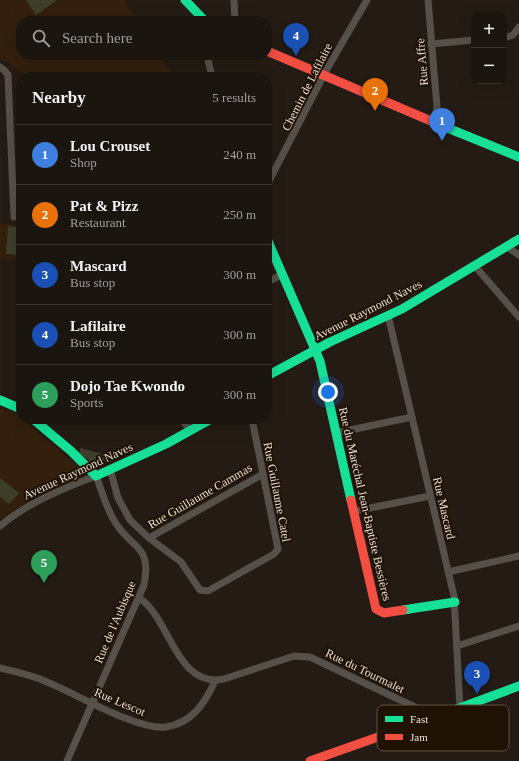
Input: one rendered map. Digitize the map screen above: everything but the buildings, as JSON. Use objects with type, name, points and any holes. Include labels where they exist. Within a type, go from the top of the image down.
[{"type":"street","points":[[185,0],[200,16]]},
{"type":"street","points":[[234,0],[235,16]]},
{"type":"street","name":"Chemin de Lafilaire","points":[[272,175],[324,75],[367,0]]},
{"type":"street","name":"Rue Affre","points":[[428,0],[437,107],[434,122]]},
{"type":"street","points":[[507,37],[513,35],[519,27]]},
{"type":"street","points":[[431,44],[471,40]]},
{"type":"street","points":[[272,53],[519,157]]},
{"type":"street","points":[[208,60],[211,72]]},
{"type":"street","points":[[0,67],[8,75],[14,217]]},
{"type":"street","name":"Avenue Raymond Naves","points":[[272,373],[408,305],[519,239]]},
{"type":"street","points":[[506,246],[519,255]]},
{"type":"street","name":"Rue du Maréchal Jean-Baptiste Bessières","points":[[272,250],[320,361],[378,611],[384,613],[455,602]]},
{"type":"street","points":[[474,265],[519,317]]},
{"type":"street","points":[[272,280],[283,274]]},
{"type":"street","name":"Rue Mascard","points":[[388,315],[455,602],[460,705]]},
{"type":"street","points":[[0,400],[16,407]]},
{"type":"street","points":[[336,433],[412,417]]},
{"type":"street","points":[[39,424],[71,451],[96,476]]},
{"type":"street","points":[[185,424],[190,431]]},
{"type":"street","name":"Avenue Raymond Naves","points":[[0,526],[22,511],[48,497],[96,476],[202,424]]},
{"type":"street","name":"Rue Guillaume Catel","points":[[149,538],[181,562],[198,588],[203,591],[208,590],[276,552],[278,546],[253,424]]},
{"type":"street","points":[[110,469],[118,498],[125,513],[133,524],[149,538]]},
{"type":"street","name":"Rue Guillaume Cammas","points":[[149,538],[263,474]]},
{"type":"street","name":"Rue de l'Aubisque","points":[[66,761],[139,598],[146,577],[144,555],[114,522],[96,476]]},
{"type":"street","points":[[355,512],[430,496]]},
{"type":"street","points":[[448,572],[519,556]]},
{"type":"street","points":[[139,598],[145,601],[153,611],[186,665],[199,675],[215,681]]},
{"type":"street","points":[[457,646],[519,626]]},
{"type":"street","name":"Rue du Tourmalet","points":[[215,681],[289,657],[310,657],[410,705]]},
{"type":"street","name":"Rue Lescot","points":[[0,668],[39,679],[92,702],[102,708],[146,726],[166,727],[187,719],[198,711],[215,681]]},
{"type":"street","points":[[468,705],[519,686]]},
{"type":"street","points":[[310,761],[377,738]]},
{"type":"shaded area","points":[[0,0],[124,0],[135,16],[16,16],[16,60],[163,60],[170,72],[22,72],[13,67],[9,62],[0,58]]},
{"type":"shaded area","points":[[16,223],[16,261],[0,259],[0,224]]},
{"type":"shaded area","points":[[0,408],[15,413],[16,424],[28,424],[83,471],[81,478],[40,494],[0,519]]},
{"type":"green space","points":[[26,0],[57,0],[36,15]]},
{"type":"green space","points":[[8,226],[16,227],[16,255],[6,254]]},
{"type":"green space","points":[[80,448],[111,456],[112,461],[101,466],[93,464],[79,453]]},
{"type":"green space","points":[[0,478],[19,493],[9,504],[0,497]]},
{"type":"traffic: fast","points":[[185,0],[200,16]]},
{"type":"traffic: fast","points":[[445,127],[519,157]]},
{"type":"traffic: fast","points":[[272,373],[330,342],[402,309],[519,239]]},
{"type":"traffic: fast","points":[[272,251],[320,361],[351,500]]},
{"type":"traffic: fast","points":[[0,400],[16,407]]},
{"type":"traffic: fast","points":[[39,424],[71,451],[96,476],[166,444],[202,424]]},
{"type":"traffic: fast","points":[[403,610],[455,602]]},
{"type":"traffic: fast","points":[[468,705],[519,686]]},
{"type":"traffic: jam","points":[[272,53],[445,127]]},
{"type":"traffic: jam","points":[[351,500],[376,609],[384,613],[403,610]]},
{"type":"traffic: jam","points":[[310,761],[377,737]]},
{"type":"place","name":"Lafilaire","points":[[296,56]]},
{"type":"place","name":"Pat & Pizz","points":[[375,111]]},
{"type":"place","name":"Lou Crouset","points":[[442,141]]},
{"type":"place","name":"Dojo Tae Kwondo","points":[[44,583]]},
{"type":"place","name":"Mascard","points":[[477,694]]}]
